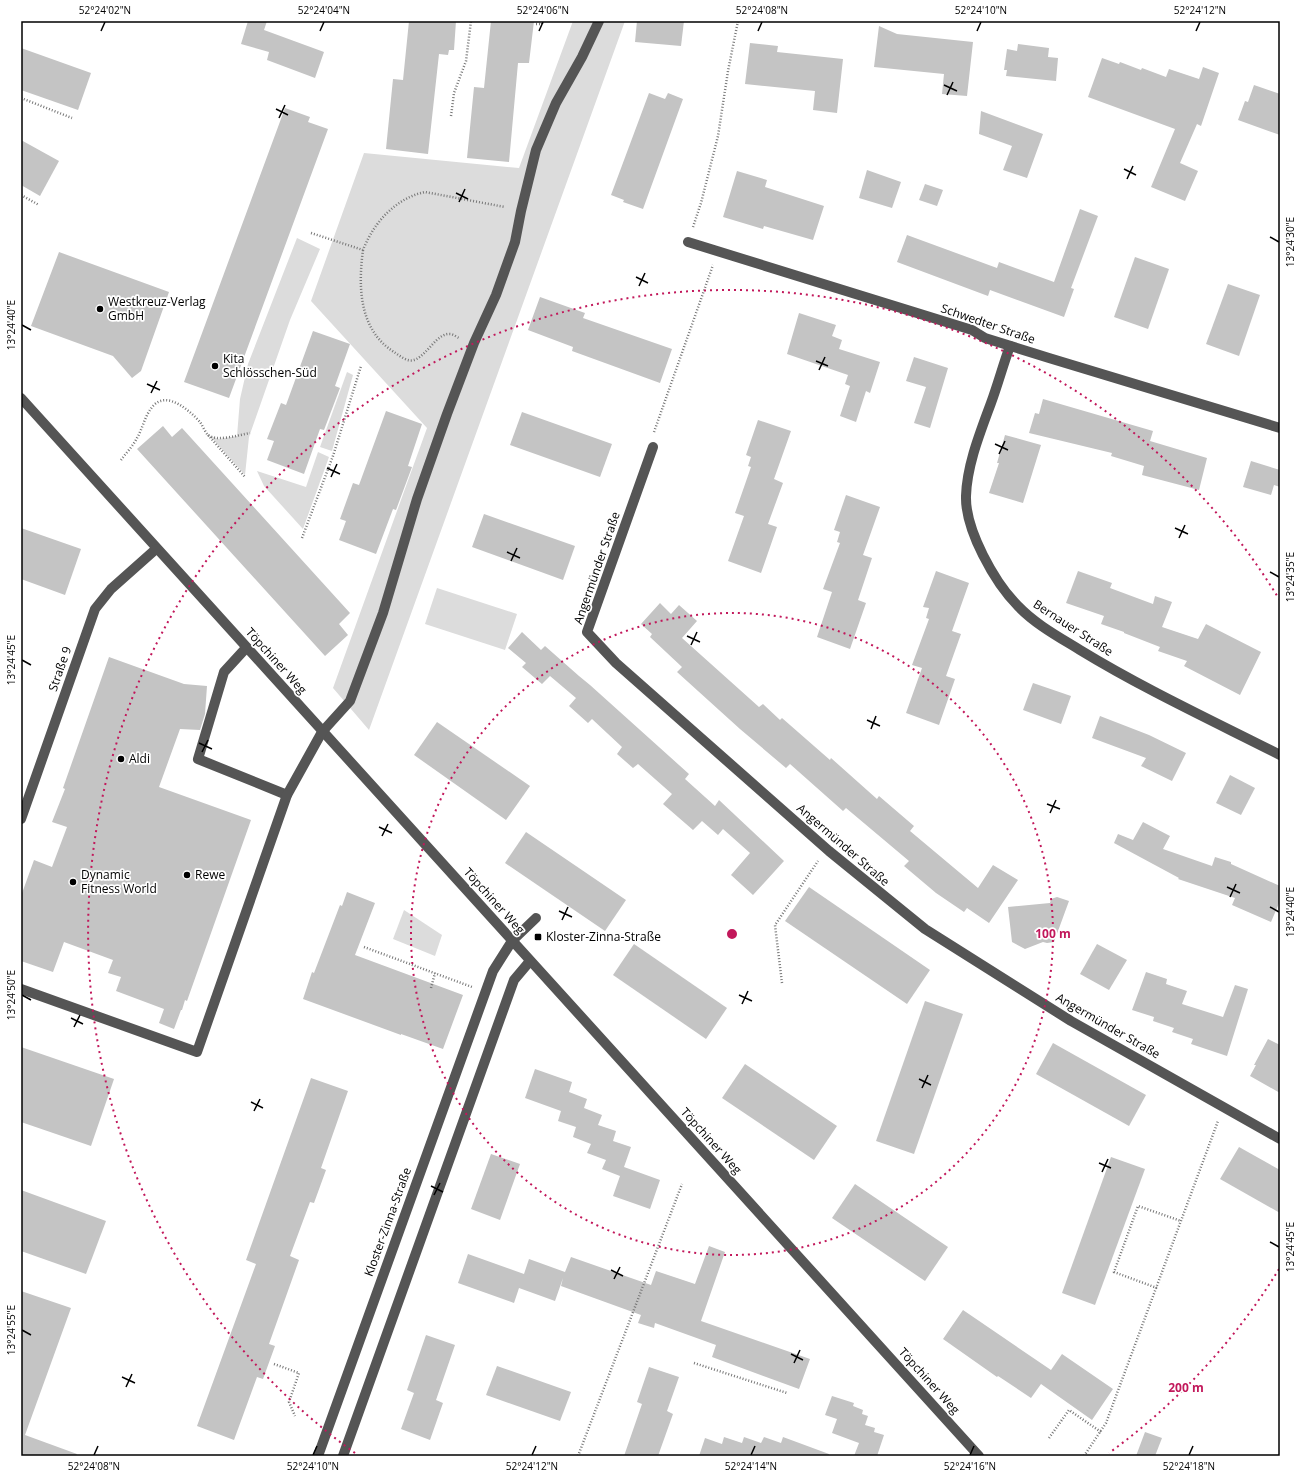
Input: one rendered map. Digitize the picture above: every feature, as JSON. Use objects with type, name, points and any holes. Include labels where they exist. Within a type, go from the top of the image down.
[{"type":"street","points":[[21,989],[197,1052],[287,795],[322,732],[350,701],[383,613],[417,499],[474,344],[496,295],[515,242],[536,150],[556,103],[582,57],[599,21]]},
{"type":"street","name":"Schwedter Straße","points":[[688,242],[972,330],[985,338],[1010,346],[1280,428]]},
{"type":"street","name":"Bernauer Straße","points":[[1010,346],[980,435],[969,474],[966,497],[972,531],[984,557],[998,580],[1018,606],[1039,624],[1063,640],[1116,671],[1280,755]]},
{"type":"street","name":"Töpchiner Weg","points":[[21,398],[156,549],[980,1456]]},
{"type":"street","name":"Angermünder Straße","points":[[653,447],[587,632],[616,663],[825,848],[925,929],[1071,1021],[1280,1139]]},
{"type":"street","name":"Straße 9","points":[[21,819],[95,610],[111,589],[156,549]]},
{"type":"street","points":[[246,648],[224,672],[198,759],[287,795]]},
{"type":"street","name":"Kloster-Zinna-Straße","points":[[318,1456],[493,971],[512,941],[536,918]]},
{"type":"street","points":[[342,1456],[514,980],[530,961]]},
{"type":"path","points":[[451,116],[454,93],[466,61],[471,21]]},
{"type":"path","points":[[536,24],[542,24],[542,21]]},
{"type":"path","points":[[688,242],[701,203],[718,136],[728,71],[738,21]]},
{"type":"path","points":[[21,98],[72,118]]},
{"type":"path","points":[[474,344],[450,334],[442,336],[419,357],[412,360],[405,359],[378,339],[368,321],[362,298],[361,268],[363,250],[367,240],[380,220],[403,199],[415,194],[425,192],[448,195],[521,211]]},
{"type":"path","points":[[21,195],[40,205]]},
{"type":"path","points":[[311,233],[363,250]]},
{"type":"path","points":[[653,447],[653,432],[713,265]]},
{"type":"path","points":[[302,538],[334,456],[361,366]]},
{"type":"path","points":[[121,460],[137,438],[146,417],[154,405],[164,400],[174,401],[193,415],[208,435],[245,477]]},
{"type":"path","points":[[208,435],[219,438],[250,433]]},
{"type":"path","points":[[782,983],[775,925],[819,859]]},
{"type":"path","points":[[364,947],[485,992]]},
{"type":"path","points":[[431,988],[435,973]]},
{"type":"path","points":[[1084,1456],[1106,1423],[1220,1115]]},
{"type":"path","points":[[578,1456],[682,1184]]},
{"type":"path","points":[[1157,1288],[1114,1272],[1138,1206],[1181,1221]]},
{"type":"path","points":[[694,1363],[787,1393]]},
{"type":"path","points":[[274,1364],[299,1373],[289,1402],[295,1416]]},
{"type":"path","points":[[1049,1438],[1069,1410],[1101,1432]]},
{"type":"shaded area","points":[[573,21],[625,21],[369,730],[333,688],[427,428],[311,301],[364,153],[519,168]]},
{"type":"shaded area","points":[[297,238],[320,249],[290,320],[249,437],[245,475],[210,436],[219,439],[237,436],[240,399],[248,364]]},
{"type":"shaded area","points":[[347,372],[353,375],[332,451],[320,447]]},
{"type":"shaded area","points":[[318,452],[329,457],[303,529],[264,486],[257,471],[306,487]]},
{"type":"shaded area","points":[[437,588],[517,614],[505,650],[425,624]]},
{"type":"shaded area","points":[[404,910],[442,935],[435,956],[393,939]]},
{"type":"building","points":[[248,21],[267,21],[264,30],[324,52],[315,78],[267,60],[269,52],[241,44]]},
{"type":"building","points":[[409,21],[456,21],[454,50],[449,50],[448,55],[439,54],[428,154],[386,149],[393,79],[403,80]]},
{"type":"building","points":[[491,21],[534,21],[529,63],[518,63],[509,162],[467,158],[474,87],[484,88]]},
{"type":"building","points":[[637,21],[684,21],[681,46],[635,42]]},
{"type":"building","points":[[879,26],[897,34],[973,42],[967,96],[942,94],[944,74],[874,67]]},
{"type":"building","points":[[750,43],[778,46],[777,52],[843,59],[837,113],[813,110],[815,91],[745,84]]},
{"type":"building","points":[[1018,44],[1049,48],[1048,57],[1058,58],[1056,81],[1006,76],[1007,70],[1004,70],[1007,49],[1017,51]]},
{"type":"building","points":[[21,48],[91,73],[78,110],[21,90]]},
{"type":"building","points":[[1102,58],[1119,64],[1120,62],[1141,70],[1142,68],[1166,77],[1169,69],[1199,79],[1203,67],[1219,73],[1201,126],[1197,124],[1180,163],[1198,171],[1185,201],[1151,187],[1175,129],[1088,97]]},
{"type":"building","points":[[1254,85],[1280,94],[1280,135],[1238,120],[1245,101],[1248,102]]},
{"type":"building","points":[[649,93],[665,99],[668,93],[683,99],[643,209],[623,202],[624,200],[611,195]]},
{"type":"building","points":[[285,108],[310,117],[308,122],[328,129],[229,398],[184,382]]},
{"type":"building","points":[[981,111],[1043,134],[1027,178],[1003,170],[1012,146],[979,134]]},
{"type":"building","points":[[21,140],[59,161],[40,196],[21,185]]},
{"type":"building","points":[[867,170],[901,182],[892,208],[859,198]]},
{"type":"building","points":[[737,171],[767,180],[765,187],[824,206],[813,240],[764,226],[763,229],[723,217]]},
{"type":"building","points":[[925,184],[943,190],[937,206],[919,200]]},
{"type":"building","points":[[1080,209],[1098,216],[1071,288],[1074,289],[1064,317],[990,290],[988,296],[897,262],[907,235],[997,268],[999,262],[1054,282]]},
{"type":"building","name":"Westkreuz-Verlag GmbH","points":[[59,252],[169,292],[141,371],[132,378],[113,356],[31,326]]},
{"type":"building","points":[[1135,257],[1169,269],[1148,329],[1114,317]]},
{"type":"building","points":[[1228,284],[1260,295],[1239,356],[1206,344]]},
{"type":"building","points":[[540,297],[585,313],[583,318],[672,349],[660,383],[572,351],[573,347],[528,330]]},
{"type":"building","points":[[799,313],[836,325],[832,336],[842,340],[839,349],[880,362],[870,393],[866,391],[856,422],[840,416],[850,386],[845,384],[848,375],[787,354]]},
{"type":"building","points":[[313,331],[350,344],[335,386],[340,388],[324,430],[320,429],[304,474],[267,460],[274,441],[267,439],[281,403],[286,405]]},
{"type":"building","points":[[914,357],[948,368],[930,428],[914,423],[926,387],[906,381]]},
{"type":"building","points":[[1043,399],[1153,431],[1150,441],[1207,458],[1199,490],[1142,475],[1144,466],[1111,456],[1112,453],[1029,433],[1035,413],[1039,414]]},
{"type":"building","points":[[386,411],[422,424],[408,466],[412,467],[396,510],[393,509],[376,554],[339,540],[346,521],[340,519],[353,483],[359,485]]},
{"type":"building","points":[[522,412],[612,444],[600,477],[510,445]]},
{"type":"building","points":[[758,420],[791,431],[774,479],[783,483],[768,524],[777,527],[761,573],[728,561],[744,516],[735,513],[751,467],[748,466],[751,457],[746,455]]},
{"type":"building","points":[[163,426],[172,437],[182,428],[350,613],[339,624],[348,635],[325,656],[137,449]]},
{"type":"building","points":[[1005,435],[1041,445],[1023,503],[989,493],[999,463],[997,463]]},
{"type":"building","points":[[1251,461],[1280,470],[1280,487],[1274,485],[1271,495],[1243,487]]},
{"type":"building","points":[[846,495],[880,507],[863,555],[872,558],[858,600],[866,603],[850,649],[817,637],[832,592],[823,589],[840,543],[837,542],[840,532],[834,530]]},
{"type":"building","points":[[484,514],[575,546],[563,580],[472,547]]},
{"type":"building","points":[[21,528],[81,549],[65,595],[21,579]]},
{"type":"building","points":[[936,571],[969,583],[952,631],[961,634],[946,676],[955,679],[939,725],[906,713],[922,668],[912,665],[929,619],[926,618],[929,608],[923,607]]},
{"type":"building","points":[[1078,571],[1112,583],[1110,588],[1153,604],[1155,596],[1172,602],[1162,627],[1198,639],[1206,624],[1261,652],[1240,695],[1184,666],[1187,661],[1158,651],[1160,647],[1101,624],[1104,616],[1066,603]]},
{"type":"building","points":[[660,603],[671,614],[679,605],[697,621],[682,638],[759,707],[763,704],[780,720],[782,718],[830,760],[831,758],[877,799],[879,796],[914,826],[910,831],[978,888],[993,865],[1018,880],[989,923],[967,908],[964,912],[936,893],[904,866],[909,861],[846,808],[843,811],[790,764],[786,768],[677,672],[682,667],[650,637],[652,634],[641,624]]},
{"type":"building","points":[[522,632],[541,650],[545,646],[590,685],[689,774],[685,779],[715,806],[719,800],[784,861],[753,895],[731,875],[750,853],[723,829],[718,835],[702,821],[693,830],[663,804],[672,794],[638,764],[633,768],[617,754],[622,747],[592,719],[588,723],[569,706],[576,698],[550,676],[542,684],[522,667],[526,663],[508,648]]},
{"type":"building","points":[[109,657],[184,684],[207,686],[205,714],[200,730],[180,729],[159,787],[251,820],[187,1001],[185,1000],[174,1029],[159,1023],[164,1009],[116,991],[121,977],[108,973],[113,960],[64,942],[53,972],[21,961],[21,896],[34,860],[52,867],[67,827],[52,822],[65,789],[63,788]]},
{"type":"building","points":[[1033,683],[1071,696],[1061,724],[1023,710]]},
{"type":"building","points":[[1100,716],[1149,735],[1186,753],[1172,781],[1141,766],[1146,758],[1092,738]]},
{"type":"building","points":[[437,722],[530,786],[506,820],[414,755]]},
{"type":"building","points":[[1230,775],[1255,788],[1241,815],[1216,803]]},
{"type":"building","points":[[1143,822],[1170,836],[1163,849],[1212,866],[1215,857],[1231,862],[1231,864],[1280,886],[1280,901],[1271,922],[1232,905],[1235,898],[1178,879],[1179,878],[1114,843],[1118,834],[1133,840]]},
{"type":"building","points":[[526,832],[626,900],[605,931],[505,863]]},
{"type":"building","points":[[809,887],[930,970],[907,1004],[785,921]]},
{"type":"building","points":[[347,892],[375,903],[355,955],[463,995],[443,1049],[303,999],[312,972],[314,973],[340,905],[342,906]]},
{"type":"building","points":[[1057,897],[1069,901],[1054,942],[1043,942],[1025,949],[1012,942],[1008,907],[1050,903],[1051,899]]},
{"type":"building","points":[[634,944],[727,1008],[706,1039],[613,975]]},
{"type":"building","points":[[1097,944],[1127,960],[1109,990],[1080,974]]},
{"type":"building","points":[[1146,972],[1167,979],[1166,984],[1187,991],[1182,1004],[1223,1017],[1235,985],[1248,989],[1227,1056],[1191,1044],[1193,1039],[1172,1032],[1174,1028],[1153,1021],[1154,1017],[1132,1010]]},
{"type":"building","points":[[925,1001],[963,1014],[914,1154],[876,1141]]},
{"type":"building","points":[[1268,1039],[1280,1045],[1280,1093],[1250,1076],[1256,1065],[1254,1065]]},
{"type":"building","points":[[1053,1043],[1146,1095],[1129,1126],[1036,1074]]},
{"type":"building","points":[[21,1047],[114,1079],[91,1146],[21,1122]]},
{"type":"building","points":[[745,1064],[837,1126],[814,1160],[722,1098]]},
{"type":"building","points":[[535,1069],[572,1082],[569,1092],[587,1099],[584,1108],[602,1115],[598,1125],[616,1131],[613,1141],[631,1147],[624,1167],[660,1180],[650,1209],[613,1196],[620,1176],[602,1169],[606,1160],[587,1153],[591,1144],[573,1137],[576,1127],[558,1121],[561,1111],[525,1098]]},
{"type":"building","points":[[311,1078],[348,1091],[321,1168],[326,1170],[314,1203],[310,1202],[290,1256],[299,1260],[269,1344],[275,1346],[263,1379],[257,1377],[234,1440],[197,1426],[256,1264],[246,1260]]},
{"type":"building","points":[[1239,1147],[1280,1170],[1280,1213],[1220,1179]]},
{"type":"building","points":[[491,1154],[520,1164],[500,1220],[471,1209]]},
{"type":"building","points":[[1111,1157],[1145,1169],[1095,1305],[1062,1293]]},
{"type":"building","points":[[855,1184],[948,1247],[925,1281],[832,1218]]},
{"type":"building","points":[[21,1190],[106,1221],[86,1274],[21,1251]]},
{"type":"building","points":[[709,1246],[725,1252],[701,1321],[810,1359],[799,1389],[712,1357],[716,1345],[655,1323],[654,1328],[638,1323],[641,1315],[561,1286],[563,1278],[555,1301],[519,1288],[514,1303],[458,1283],[468,1254],[524,1274],[529,1259],[565,1272],[571,1257],[651,1285],[656,1271],[695,1284]]},
{"type":"building","points":[[21,1291],[71,1308],[25,1435],[77,1454],[76,1456],[21,1456]]},
{"type":"building","points":[[963,1310],[1051,1370],[1062,1354],[1113,1389],[1092,1420],[1041,1384],[1031,1398],[998,1376],[997,1377],[943,1339]]},
{"type":"building","points":[[426,1335],[455,1345],[436,1400],[443,1403],[430,1440],[401,1429],[414,1393],[407,1390]]},
{"type":"building","points":[[497,1366],[571,1392],[560,1421],[486,1395]]},
{"type":"building","points":[[649,1367],[679,1377],[667,1411],[673,1414],[658,1456],[624,1456],[642,1404],[637,1402]]},
{"type":"building","points":[[832,1396],[854,1403],[853,1406],[863,1410],[862,1414],[868,1416],[865,1425],[875,1428],[874,1432],[884,1435],[877,1456],[854,1456],[859,1443],[832,1433],[837,1419],[825,1415]]},
{"type":"building","points":[[1145,1432],[1162,1438],[1155,1456],[1136,1456]]},
{"type":"building","points":[[724,1437],[742,1443],[744,1437],[761,1443],[764,1437],[781,1443],[783,1437],[829,1454],[829,1456],[699,1456],[705,1438],[722,1444]]},
{"type":"place","name":"Westkreuz-Verlag GmbH","points":[[100,309]]},
{"type":"place","name":"Kita Schlösschen-Süd","points":[[215,366]]},
{"type":"place","name":"Aldi","points":[[121,759]]},
{"type":"place","name":"Rewe","points":[[187,875]]},
{"type":"place","name":"Dynamic Fitness World","points":[[73,882]]},
{"type":"place","name":"Kloster-Zinna-Straße","points":[[538,937]]}]
